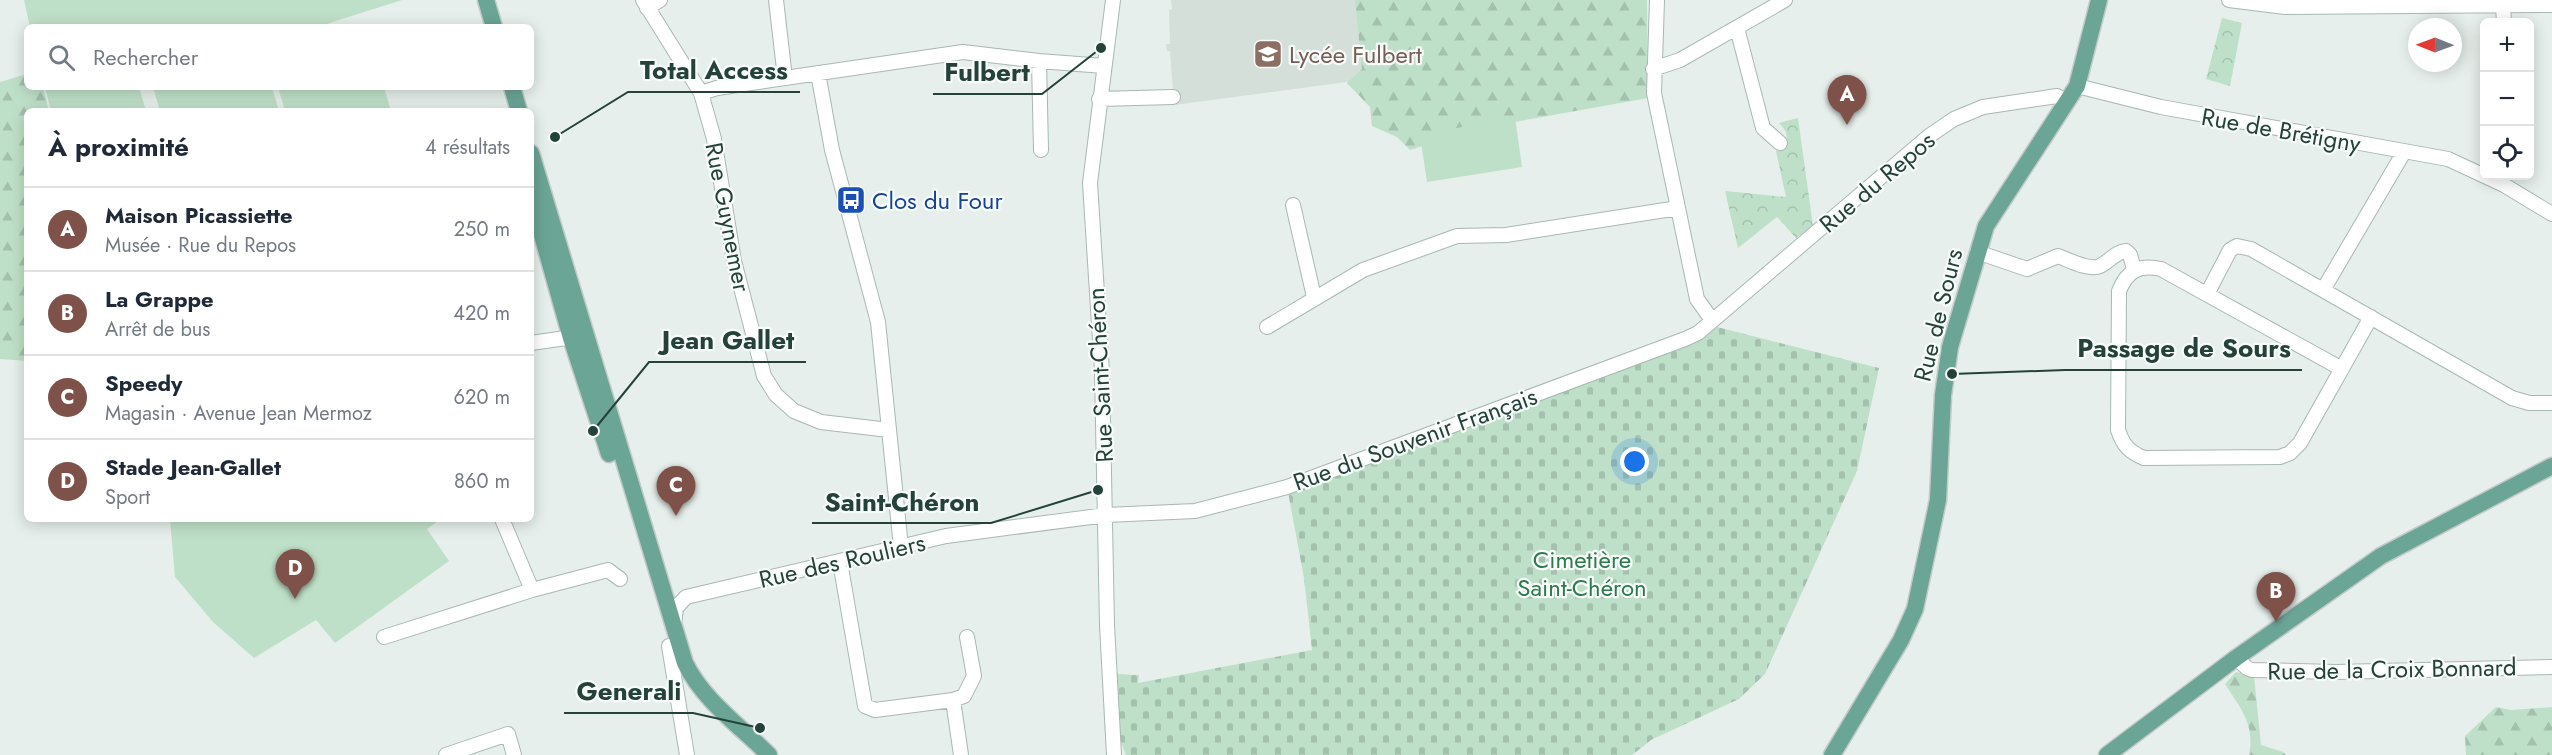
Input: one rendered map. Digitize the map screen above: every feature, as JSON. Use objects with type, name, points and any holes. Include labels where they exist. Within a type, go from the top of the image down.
[{"type":"main road","points":[[475,0],[482,24]]},
{"type":"main road","points":[[486,0],[493,24]]},
{"type":"main road","name":"Rue de Sours","points":[[1832,755],[1916,609],[1938,500],[1946,371],[1954,330],[1986,226],[2077,86],[2099,0]]},
{"type":"main road","points":[[501,90],[506,108]]},
{"type":"main road","points":[[513,90],[518,108]]},
{"type":"main road","points":[[534,165],[578,336],[675,648],[688,679],[724,725],[752,755]]},
{"type":"main road","points":[[534,205],[673,630],[675,648]]},
{"type":"main road","points":[[2107,755],[2236,658],[2381,556],[2552,466]]},
{"type":"main road","points":[[688,679],[769,755]]},
{"type":"street","points":[[645,4],[660,0]]},
{"type":"street","points":[[776,0],[785,78]]},
{"type":"street","name":"Rue Saint-Chéron","points":[[1112,753],[1102,372],[1090,183],[1113,0]]},
{"type":"street","points":[[1657,0],[1654,93],[1697,299],[1712,320]]},
{"type":"street","points":[[1653,69],[1680,60],[1785,0]]},
{"type":"street","points":[[2229,0],[2271,7],[2333,3],[2552,5]]},
{"type":"street","name":"Rue Guynemer","points":[[645,4],[701,93],[714,139],[734,261],[765,376],[776,395],[794,411],[821,422],[890,430]]},
{"type":"street","points":[[2503,6],[2504,18]]},
{"type":"street","points":[[1737,28],[1763,129],[1780,143]]},
{"type":"street","points":[[701,93],[717,88],[963,52],[1104,66]]},
{"type":"street","points":[[1039,61],[1041,150]]},
{"type":"street","points":[[818,73],[832,150],[878,322],[901,547]]},
{"type":"street","name":"Rue de Brétigny","points":[[2077,86],[2161,107],[2448,159],[2480,171]]},
{"type":"street","name":"Rue du Repos","points":[[1712,320],[1858,199],[1929,136],[1954,119],[1983,107],[2057,96],[2066,101]]},
{"type":"street","points":[[1099,99],[1173,97]]},
{"type":"street","points":[[2323,290],[2404,152]]},
{"type":"street","name":"Rue de Brétigny","points":[[2504,180],[2552,214]]},
{"type":"street","points":[[1293,205],[1314,297]]},
{"type":"street","points":[[1267,327],[1314,297],[1363,270],[1457,236],[1506,235],[1678,208]]},
{"type":"street","points":[[2207,294],[2230,250],[2237,246],[2251,249],[2512,398],[2529,403],[2552,403]]},
{"type":"street","points":[[1977,252],[2027,269],[2058,256],[2092,267],[2099,267],[2119,252],[2126,251],[2130,255],[2134,269]]},
{"type":"street","points":[[2342,369],[2161,269],[2148,266],[2134,269],[2124,279],[2119,291],[2118,430],[2122,442],[2130,453],[2144,458],[2280,457],[2290,453],[2300,444],[2342,369],[2371,317]]},
{"type":"street","name":"Rue du Souvenir Français","points":[[1106,515],[1195,511],[1287,487],[1685,339],[1698,333],[1712,320]]},
{"type":"street","points":[[534,343],[578,336]]},
{"type":"street","name":"Rue des Rouliers","points":[[673,630],[676,608],[686,597],[946,536],[1106,515]]},
{"type":"street","points":[[503,522],[532,590]]},
{"type":"street","points":[[840,562],[865,706],[875,710],[953,700],[964,696],[974,676],[967,637]]},
{"type":"street","points":[[384,638],[532,590],[608,570],[620,579]]},
{"type":"street","points":[[675,648],[678,700],[687,755]]},
{"type":"street","name":"Rue de la Croix Bonnard","points":[[2236,658],[2247,669],[2252,670],[2335,672],[2552,667]]},
{"type":"street","points":[[678,700],[688,679]]},
{"type":"street","points":[[953,700],[962,755]]},
{"type":"street","points":[[447,755],[508,734],[514,755]]},
{"type":"shaded area","name":"Lycée Fulbert","points":[[1171,0],[1375,0],[1369,79],[1174,105],[1170,51],[1167,51],[1166,44],[1170,44]]},
{"type":"green space","points":[[24,0],[402,0],[326,24],[29,24]]},
{"type":"green space","points":[[1355,0],[1647,0],[1648,98],[1476,129],[1410,150],[1397,137],[1372,126],[1370,107],[1347,83],[1362,69]]},
{"type":"green space","points":[[2222,18],[2242,23],[2230,86],[2206,79]]},
{"type":"green space","points":[[24,75],[24,90],[44,90],[48,108],[24,108],[24,361],[0,359],[0,82]]},
{"type":"green space","points":[[46,90],[140,90],[145,108],[50,108]]},
{"type":"green space","points":[[154,90],[273,90],[278,108],[159,108]]},
{"type":"green space","points":[[279,90],[385,90],[390,108],[284,108]]},
{"type":"green space","points":[[1515,117],[1522,167],[1427,182],[1420,135]]},
{"type":"green space","points":[[1798,118],[1813,226],[1796,238],[1777,217],[1738,248],[1725,191],[1786,197],[1776,151],[1783,150],[1787,135],[1779,123]]},
{"type":"green space","name":"Cimetière Saint-Chéron","points":[[1717,327],[1879,368],[1857,471],[1765,674],[1739,699],[1651,740],[1632,755],[1126,755],[1118,734],[1117,674],[1139,675],[1138,683],[1312,650],[1304,578],[1288,492],[1698,340]]},
{"type":"green space","points":[[170,522],[437,522],[427,529],[449,561],[335,643],[316,620],[254,658],[213,622],[175,577]]},
{"type":"green space","points":[[2236,672],[2254,676],[2261,745],[2286,755],[2249,755],[2250,734],[2245,717],[2225,684]]},
{"type":"green space","points":[[2496,707],[2511,710],[2552,707],[2552,755],[2466,755],[2465,736]]},
{"type":"place","name":"Fulbert","points":[[1101,48]]},
{"type":"place","name":"Lycée Fulbert","points":[[1268,54]]},
{"type":"place","name":"Maison Picassiette","points":[[1847,125]]},
{"type":"place","name":"Total Access","points":[[555,137]]},
{"type":"place","name":"Clos du Four","points":[[851,200]]},
{"type":"place","name":"Passage de Sours","points":[[1952,374]]},
{"type":"place","name":"Jean Gallet","points":[[593,431]]},
{"type":"place","name":"Saint-Chéron","points":[[1098,490]]},
{"type":"place","name":"Speedy","points":[[676,516]]},
{"type":"place","name":"Stade Jean-Gallet","points":[[295,599]]},
{"type":"place","name":"La Grappe","points":[[2276,622]]},
{"type":"place","name":"Generali","points":[[760,728]]}]
